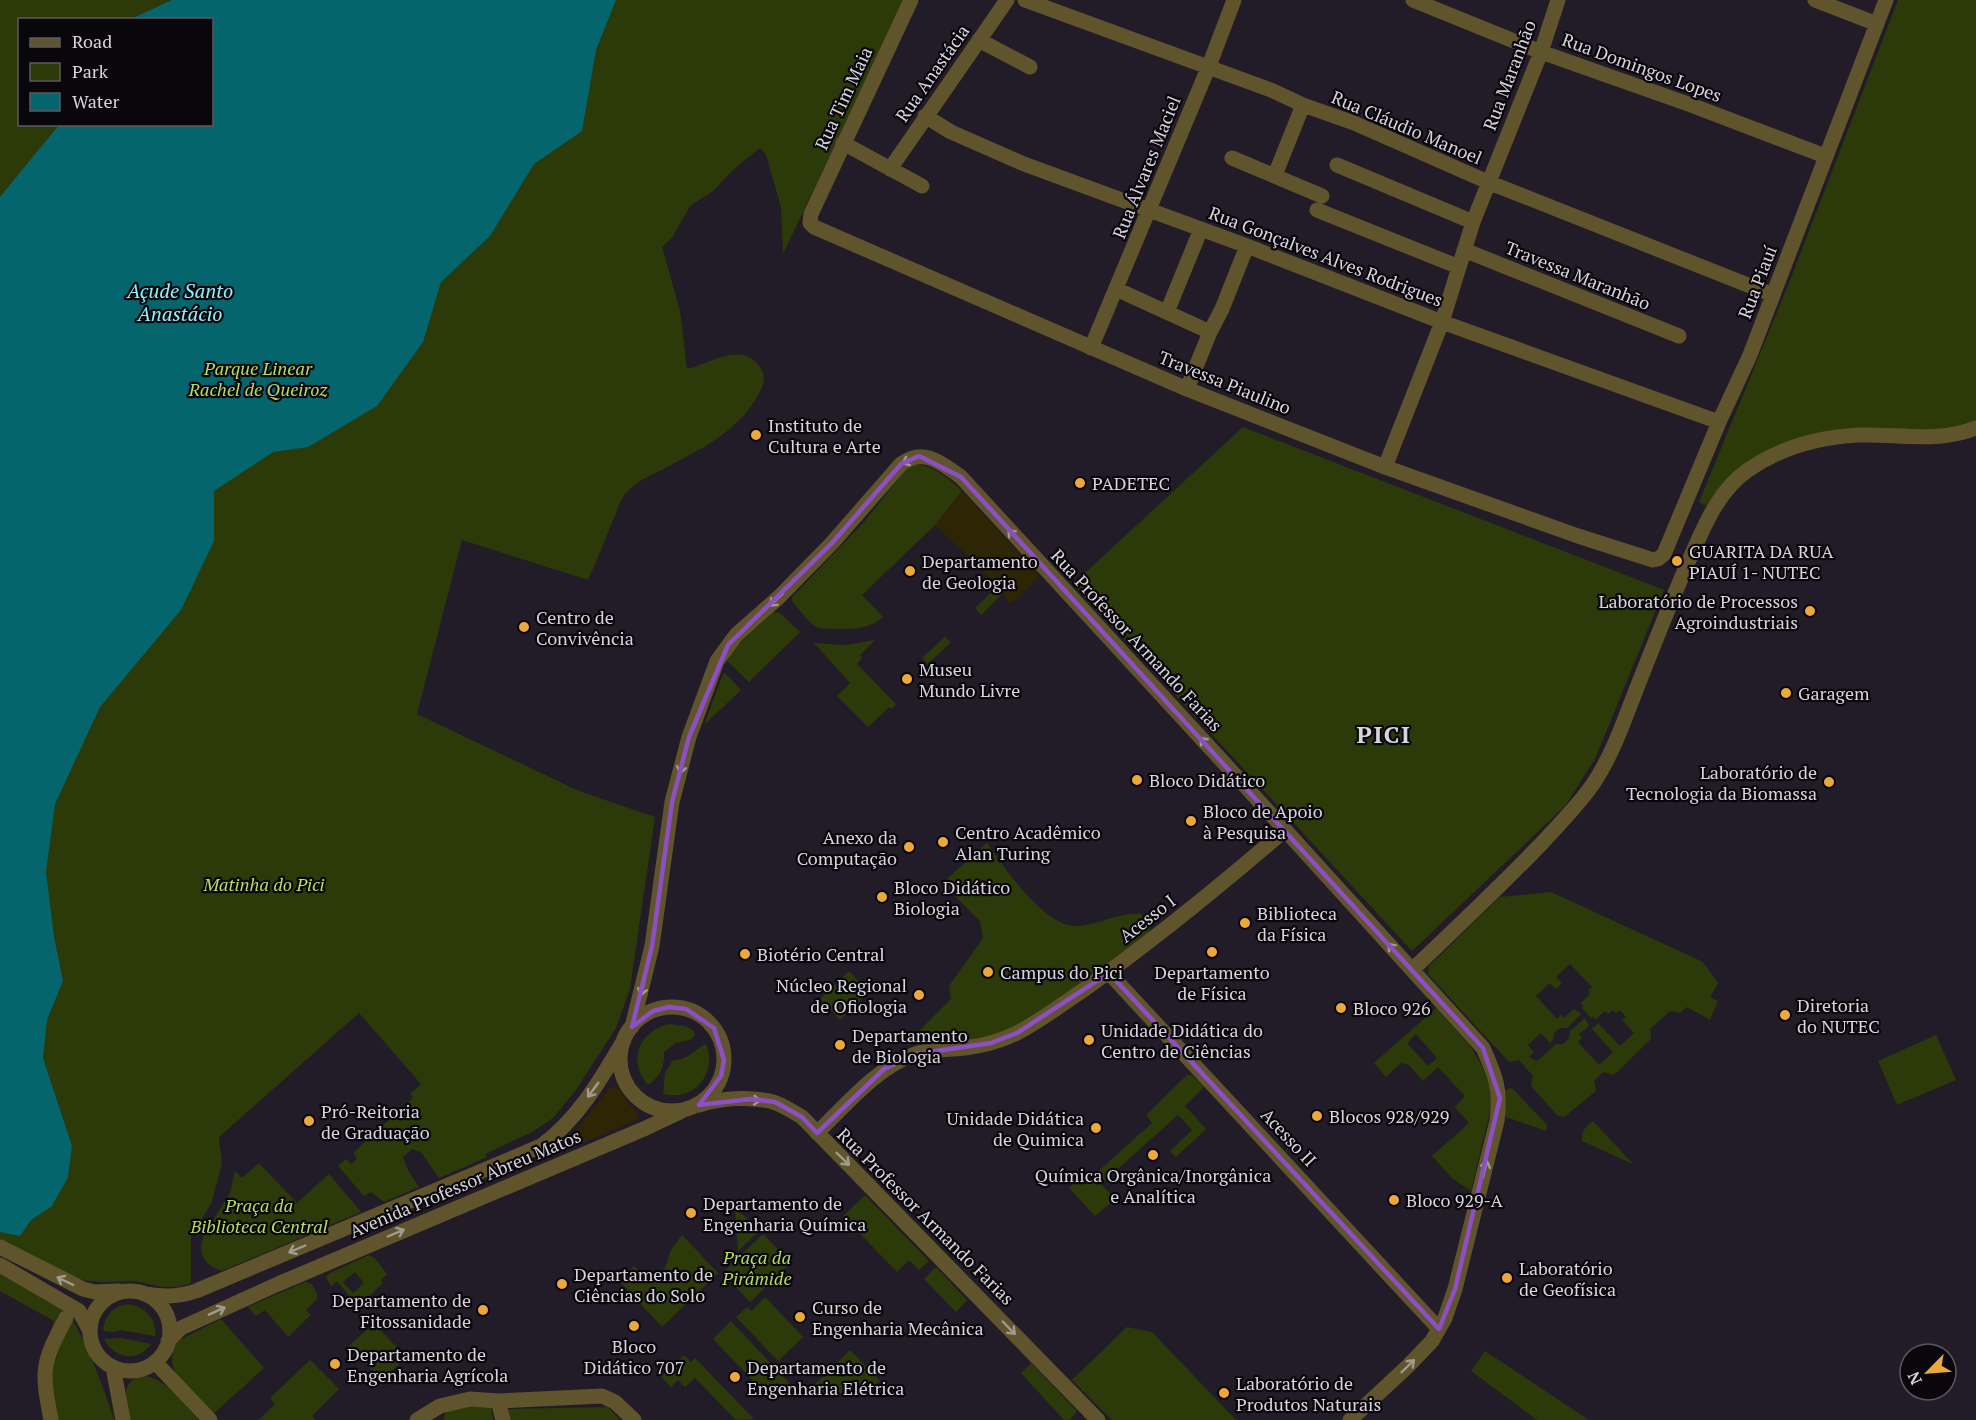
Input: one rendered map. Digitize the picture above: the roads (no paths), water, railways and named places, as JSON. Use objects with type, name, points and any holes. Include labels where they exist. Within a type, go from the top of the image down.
[{"type":"street","name":"Rua Tim Maia","points":[[811,214],[911,0]]},
{"type":"street","name":"Rua Anastácia","points":[[890,169],[1007,0]]},
{"type":"street","name":"Rua Álvares Maciel","points":[[1091,348],[1209,66],[1234,0]]},
{"type":"street","name":"Rua Domingos Lopes","points":[[1413,0],[1540,52],[1691,105],[1825,156]]},
{"type":"street","name":"Rua Maranhão","points":[[1384,467],[1442,322],[1473,222],[1558,0]]},
{"type":"street","points":[[1815,0],[1877,24]]},
{"type":"street","name":"Rua Piauí","points":[[1643,557],[1653,560],[1664,554],[1719,422],[1750,355],[1887,0]]},
{"type":"street","name":"Rua Cláudio Manoel","points":[[1030,1],[1271,90],[1303,105],[1354,123],[1488,182],[1773,295]]},
{"type":"street","points":[[979,39],[1030,68]]},
{"type":"street","points":[[1275,175],[1303,105]]},
{"type":"street","name":"Rua Gonçalves Alves Rodrigues","points":[[925,117],[951,132],[1024,164],[1247,246],[1442,322],[1719,422]]},
{"type":"street","points":[[843,143],[922,186]]},
{"type":"street","points":[[1232,158],[1275,175],[1320,203],[1459,267]]},
{"type":"street","points":[[1337,165],[1473,222]]},
{"type":"street","name":"Travessa Piaulino","points":[[811,214],[810,223],[814,227],[1187,388],[1384,467],[1643,557]]},
{"type":"street","points":[[1167,312],[1201,229]]},
{"type":"street","points":[[1187,388],[1247,246]]},
{"type":"street","name":"Travessa Maranhão","points":[[1464,250],[1679,336]]},
{"type":"street","points":[[1116,290],[1210,332]]},
{"type":"street","points":[[1412,970],[1494,893],[1572,811],[1595,781],[1613,747],[1673,595],[1711,513],[1727,490],[1747,470],[1773,456],[1820,439],[1861,435],[1908,438],[1946,436],[1976,428]]},
{"type":"street","name":"Rua Professor Armando Farias","points":[[628,1033],[652,946],[672,802],[689,737],[717,661],[736,635],[778,598],[832,543],[900,464],[910,457],[919,456],[929,457],[942,463],[961,477],[1483,1048],[1494,1073],[1500,1098],[1497,1121],[1455,1289],[1445,1318],[1432,1341],[1350,1420]]},
{"type":"street","name":"Acesso I","points":[[817,1133],[884,1070],[916,1054],[991,1043],[1017,1033],[1109,973],[1278,836]]},
{"type":"street","name":"Acesso II","points":[[1109,973],[1439,1329]]},
{"type":"street","points":[[669,1007],[686,1009],[701,1016],[714,1028],[721,1043],[724,1060],[721,1076],[714,1091],[699,1105],[682,1111],[652,1107],[637,1097],[627,1083],[621,1067],[621,1049],[628,1033],[638,1020],[653,1011],[669,1007]]},
{"type":"street","name":"Avenida Professor Abreu Matos","points":[[145,1294],[163,1297],[179,1296],[196,1291],[541,1146],[572,1118],[600,1080],[628,1033]]},
{"type":"street","name":"Rua Professor Armando Farias","points":[[699,1105],[717,1100],[751,1099],[774,1102],[802,1117],[1098,1420]]},
{"type":"street","name":"Avenida Professor Abreu Matos","points":[[168,1341],[181,1328],[278,1284],[682,1111]]},
{"type":"street","points":[[0,1247],[83,1288],[95,1292],[122,1291],[134,1291],[155,1300],[163,1308],[168,1318],[168,1341],[155,1362],[145,1368],[133,1370],[113,1367],[98,1355],[92,1344],[90,1331],[92,1318],[101,1302],[110,1295],[122,1291]]},
{"type":"street","points":[[267,1262],[278,1284]]},
{"type":"street","points":[[0,1265],[79,1311],[90,1331]]},
{"type":"street","points":[[51,1420],[44,1382],[47,1356],[66,1318]]},
{"type":"street","points":[[155,1362],[210,1420]]},
{"type":"street","points":[[113,1367],[123,1420]]},
{"type":"street","points":[[421,1420],[440,1406],[470,1399],[498,1401],[602,1396],[615,1402],[634,1420]]},
{"type":"street","points":[[498,1401],[503,1420]]},
{"type":"water","name":"Açude Santo Anastácio","points":[[172,0],[616,0],[596,50],[582,131],[534,164],[490,236],[441,282],[423,342],[377,406],[308,447],[273,452],[214,491],[214,541],[181,610],[100,707],[55,804],[46,872],[54,937],[63,981],[47,1020],[43,1058],[72,1146],[68,1177],[52,1206],[31,1220],[20,1236],[0,1232],[0,197],[58,126],[213,126],[213,18],[133,18]]},
{"type":"place","name":"Instituto de Cultura e Arte","points":[[756,435]]},
{"type":"place","name":"PADETEC","points":[[1080,483]]},
{"type":"place","name":"GUARITA DA RUA PIAUÍ 1- NUTEC","points":[[1677,561]]},
{"type":"place","name":"Departamento de Geologia","points":[[910,571]]},
{"type":"place","name":"Laboratório de Processos Agroindustriais","points":[[1810,611]]},
{"type":"place","name":"Centro de Convivência","points":[[524,627]]},
{"type":"place","name":"Museu Mundo Livre","points":[[907,679]]},
{"type":"place","name":"Garagem","points":[[1786,693]]},
{"type":"place","name":"Bloco Didático","points":[[1137,780]]},
{"type":"place","name":"Laboratório de Tecnologia da Biomassa","points":[[1829,782]]},
{"type":"place","name":"Bloco de Apoio à Pesquisa","points":[[1191,821]]},
{"type":"place","name":"Centro Acadêmico Alan Turing","points":[[943,842]]},
{"type":"place","name":"Anexo da Computação","points":[[909,847]]},
{"type":"place","name":"Bloco Didático Biologia","points":[[882,897]]},
{"type":"place","name":"Biblioteca da Física","points":[[1245,923]]},
{"type":"place","name":"Departamento de Física","points":[[1212,952]]},
{"type":"place","name":"Biotério Central","points":[[745,954]]},
{"type":"place","name":"Campus do Pici","points":[[988,972]]},
{"type":"place","name":"Núcleo Regional de Ofiologia","points":[[919,995]]},
{"type":"place","name":"Bloco 926","points":[[1341,1008]]},
{"type":"place","name":"Diretoria do NUTEC","points":[[1785,1015]]},
{"type":"place","name":"Unidade Didática do Centro de Ciências","points":[[1089,1040]]},
{"type":"place","name":"Departamento de Biologia","points":[[840,1045]]},
{"type":"place","name":"Blocos 928/929","points":[[1317,1116]]},
{"type":"place","name":"Pró-Reitoria de Graduação","points":[[309,1121]]},
{"type":"place","name":"Unidade Didática de Quimica","points":[[1096,1128]]},
{"type":"place","name":"Química Orgânica/Inorgânica e Analítica","points":[[1153,1155]]},
{"type":"place","name":"Bloco 929-A","points":[[1394,1200]]},
{"type":"place","name":"Departamento de Engenharia Química","points":[[691,1213]]},
{"type":"place","name":"Laboratório de Geofísica","points":[[1507,1278]]},
{"type":"place","name":"Departamento de Ciências do Solo","points":[[562,1284]]},
{"type":"place","name":"Departamento de Fitossanidade","points":[[483,1310]]},
{"type":"place","name":"Curso de Engenharia Mecânica","points":[[800,1317]]},
{"type":"place","name":"Bloco Didático 707","points":[[634,1326]]},
{"type":"place","name":"Departamento de Engenharia Agrícola","points":[[335,1364]]},
{"type":"place","name":"Departamento de Engenharia Elétrica","points":[[735,1377]]},
{"type":"place","name":"Laboratório de Produtos Naturais","points":[[1224,1393]]},
{"type":"district","name":"PICI","points":[[1384,734]]},
{"type":"park label","name":"Parque Linear Rachel de Queiroz","points":[[258,378]]},
{"type":"park label","name":"Matinha do Pici","points":[[264,884]]},
{"type":"park label","name":"Praça da Biblioteca Central","points":[[259,1215]]},
{"type":"park label","name":"Praça da Pirâmide","points":[[757,1267]]}]
